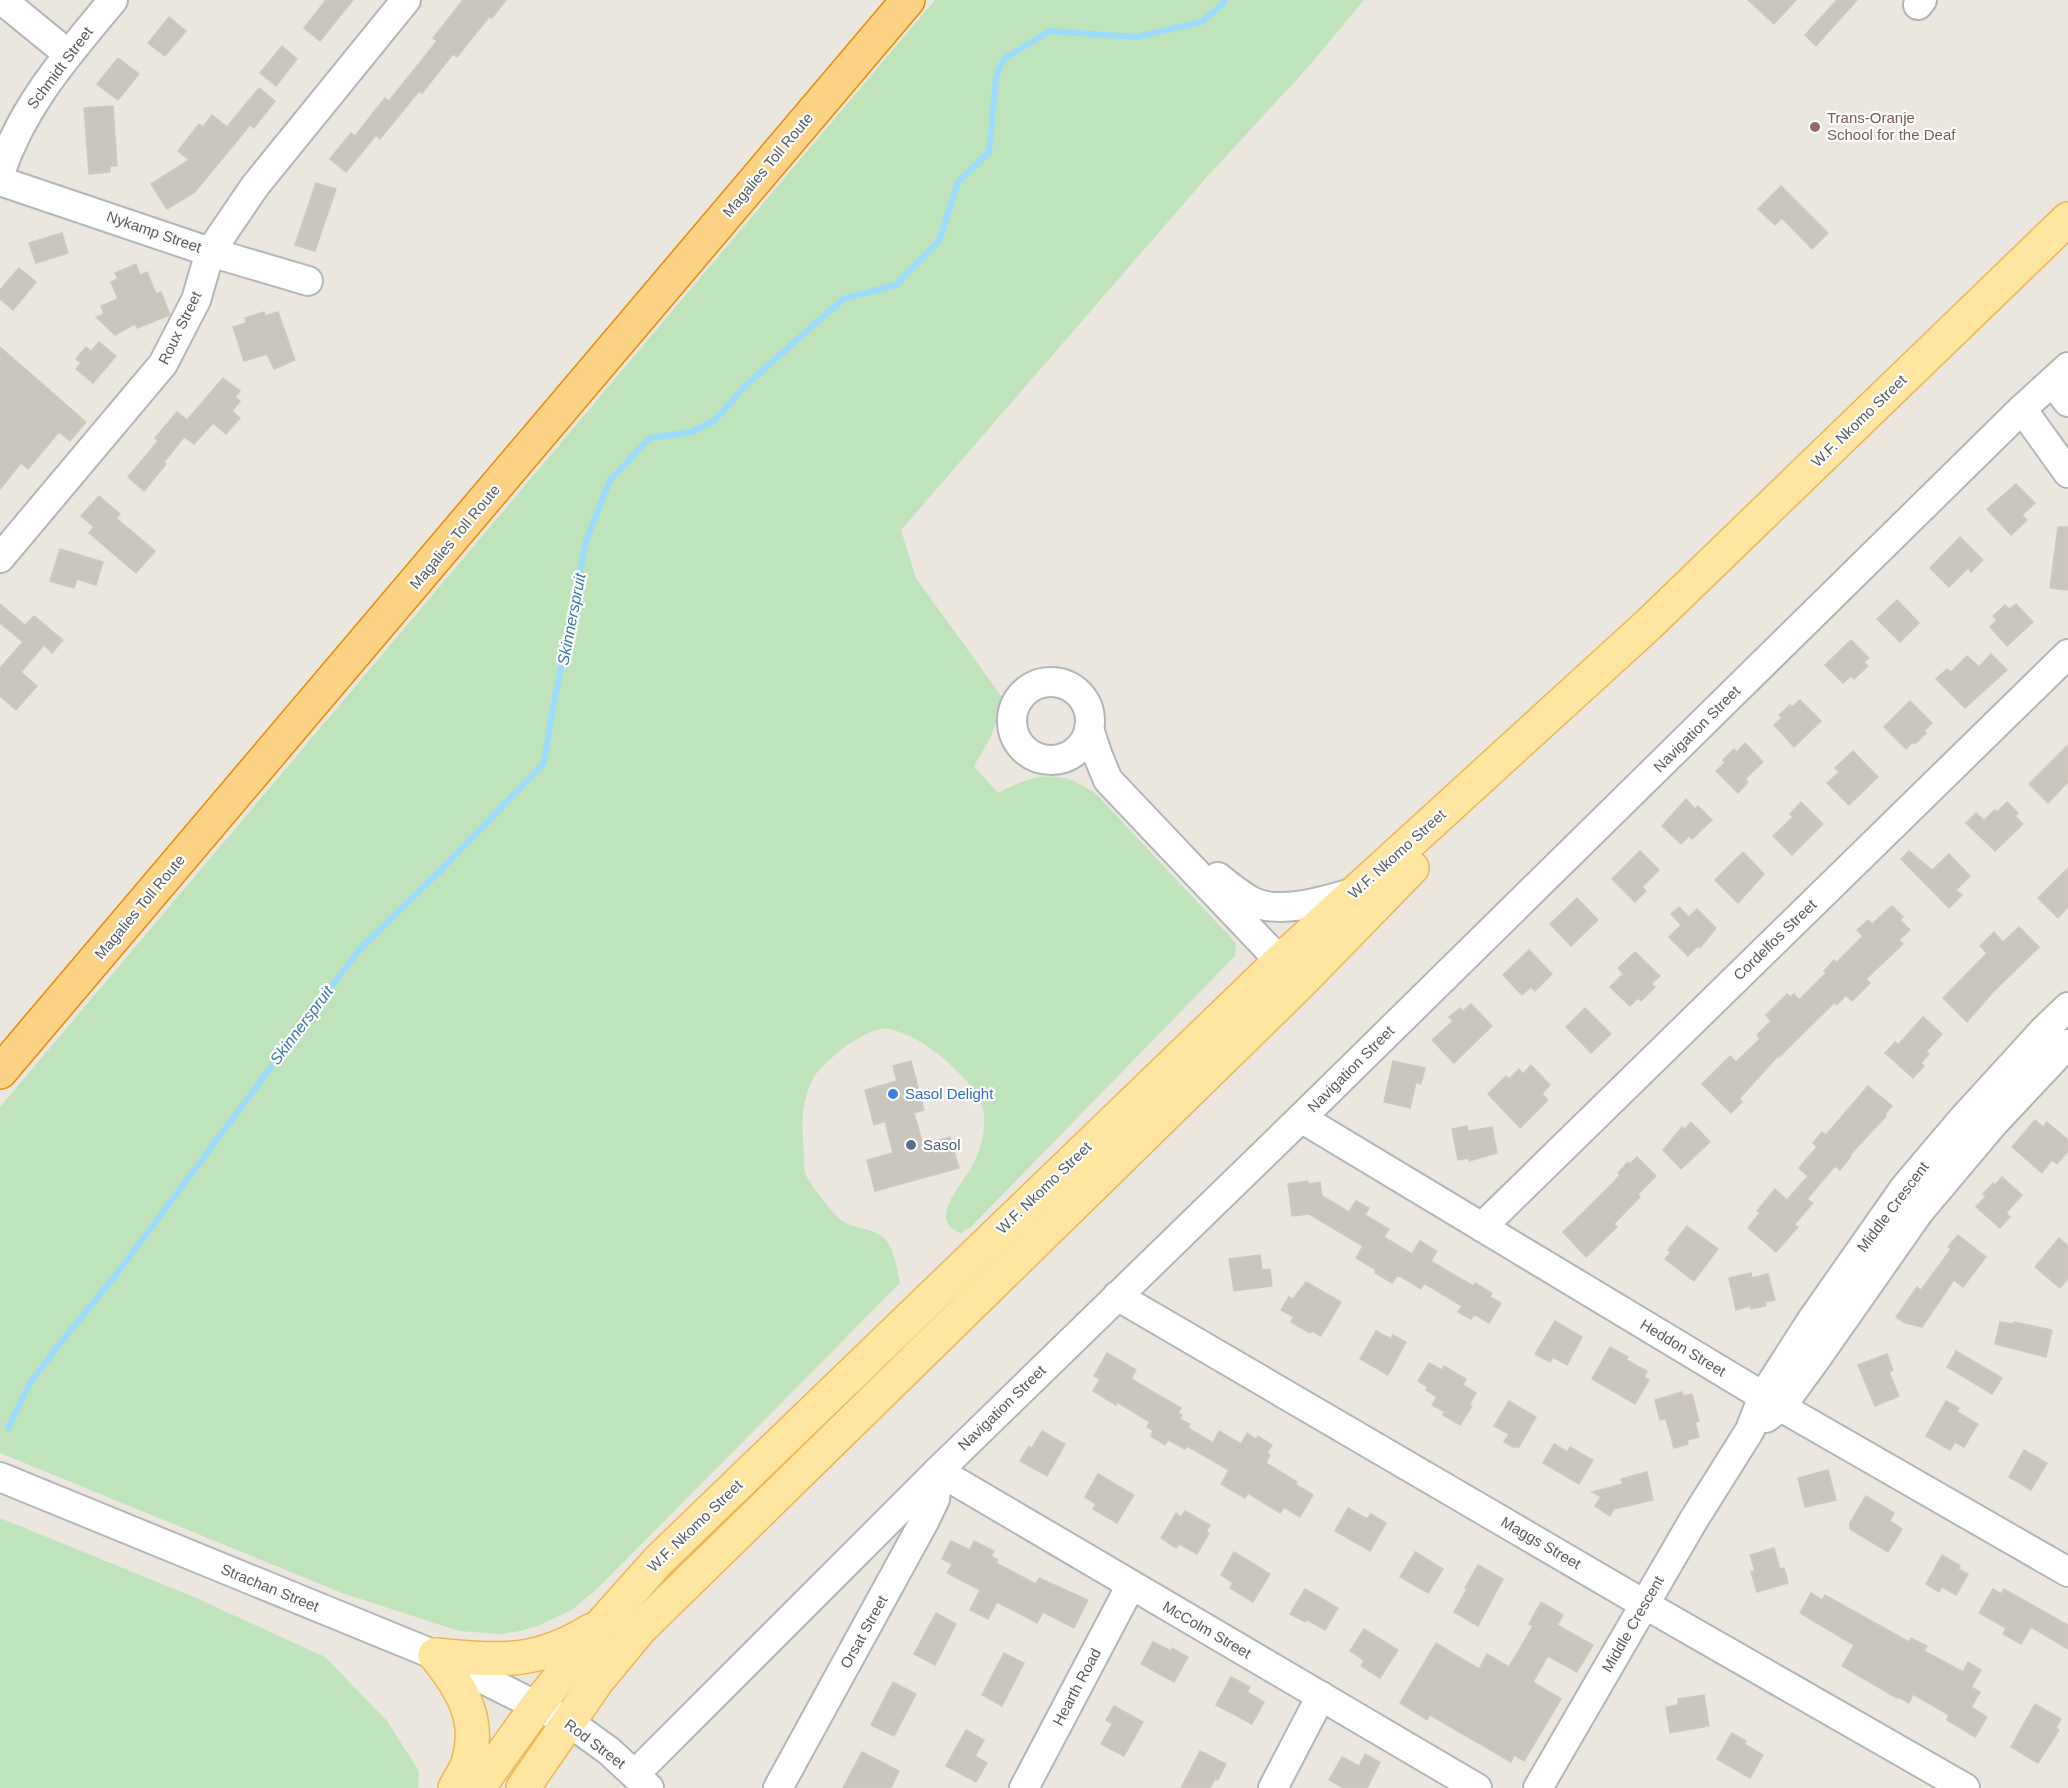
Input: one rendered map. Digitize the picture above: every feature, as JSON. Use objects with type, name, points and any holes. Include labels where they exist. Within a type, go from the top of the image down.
[{"type":"highway","name":"Magalies Toll Route","points":[[0,1040],[880,0]]},
{"type":"highway","name":"Magalies Toll Route","points":[[0,1072],[908,0]]},
{"type":"main road","name":"W.F. Nkomo Street","points":[[523,1788],[597,1681],[640,1629],[683,1584],[1290,972],[2068,219]]},
{"type":"main road","name":"W.F. Nkomo Street","points":[[478,1788],[537,1706],[612,1609],[659,1560],[1290,972],[1355,892],[1649,624]]},
{"type":"main road","points":[[435,1655],[500,1660],[523,1658],[546,1653],[573,1642],[600,1626]]},
{"type":"main road","points":[[435,1655],[455,1680],[463,1695],[471,1727],[472,1747],[467,1765],[454,1788]]},
{"type":"street","points":[[2,0],[68,54]]},
{"type":"street","name":"Schmidt Street","points":[[0,173],[9,145],[40,91],[113,0]]},
{"type":"street","name":"Roux Street","points":[[0,558],[164,364],[196,300],[210,252],[255,186],[406,0]]},
{"type":"street","name":"Nykamp Street","points":[[0,181],[210,252],[308,281]]},
{"type":"street","name":"Navigation Street","points":[[642,1781],[938,1471],[1301,1118],[2022,409],[2063,384]]},
{"type":"street","points":[[2022,409],[2068,473]]},
{"type":"street","name":"Cordelfos Street","points":[[1482,1227],[2068,654]]},
{"type":"street","points":[[1058,682],[1070,686],[1080,694],[1086,704],[1090,716],[1085,740],[1077,750],[1060,759],[1039,759],[1027,753],[1017,743],[1012,730],[1011,716],[1015,703],[1023,692],[1034,685],[1058,682]]},
{"type":"street","points":[[1089,729],[1108,780],[1290,972]]},
{"type":"street","points":[[1060,759],[1108,780]]},
{"type":"street","points":[[1135,809],[1239,893],[1255,903],[1273,906],[1306,905],[1355,892]]},
{"type":"street","name":"Middle Crescent","points":[[1772,1401],[1811,1321],[1905,1186],[1961,1121],[2068,1007]]},
{"type":"street","name":"Middle Crescent","points":[[1538,1788],[1693,1521],[1750,1430],[1772,1401],[1816,1359],[1919,1212],[1993,1124],[2068,1044]]},
{"type":"street","name":"Heddon Street","points":[[1301,1118],[1810,1424],[2068,1572]]},
{"type":"street","name":"Maggs Street","points":[[1117,1296],[1644,1604],[1965,1788]]},
{"type":"street","points":[[1810,1424],[1809,1394],[1816,1359]]},
{"type":"street","name":"McColm Street","points":[[938,1471],[1477,1788]]},
{"type":"street","name":"Orsat Street","points":[[778,1788],[925,1520],[935,1499],[938,1471]]},
{"type":"street","name":"Strachan Street","points":[[0,1477],[435,1655],[537,1706]]},
{"type":"street","name":"Hearth Road","points":[[1024,1788],[1131,1585]]},
{"type":"street","points":[[1273,1788],[1321,1696]]},
{"type":"street","name":"Rod Street","points":[[537,1706],[569,1722],[603,1746],[642,1781]]},
{"type":"green space","points":[[935,0],[1364,0],[1309,66],[1206,178],[901,530],[916,578],[1004,700],[991,736],[974,766],[998,793],[1032,778],[1049,776],[1071,780],[1094,792],[1236,943],[1235,956],[971,1227],[961,1233],[951,1227],[946,1220],[950,1201],[975,1160],[982,1138],[983,1109],[971,1087],[954,1068],[928,1047],[910,1036],[890,1029],[877,1030],[862,1036],[824,1065],[813,1079],[804,1107],[805,1173],[821,1198],[841,1220],[876,1233],[886,1240],[894,1255],[900,1283],[599,1587],[572,1610],[540,1625],[500,1634],[459,1631],[342,1593],[0,1453],[0,1107]]},
{"type":"green space","points":[[0,1518],[194,1597],[325,1657],[387,1721],[419,1771],[418,1788],[0,1788]]},
{"type":"building","points":[[326,0],[353,0],[320,41],[304,28]]},
{"type":"building","points":[[463,0],[506,0],[492,18],[489,17],[457,57],[453,54],[422,93],[419,91],[380,139],[376,135],[346,172],[330,159],[351,133],[355,136],[385,98],[389,101],[437,41],[433,38]]},
{"type":"building","points":[[1748,0],[1796,0],[1774,24]]},
{"type":"building","points":[[1837,0],[1857,0],[1816,46],[1805,35]]},
{"type":"building","points":[[169,17],[186,31],[165,56],[148,43]]},
{"type":"building","points":[[282,46],[297,59],[276,86],[260,73]]},
{"type":"building","points":[[118,58],[139,74],[118,100],[97,84]]},
{"type":"building","points":[[259,88],[275,101],[254,128],[250,125],[195,192],[167,209],[151,184],[189,160],[178,151],[199,124],[203,127],[212,115],[227,127]]},
{"type":"building","points":[[113,106],[117,166],[110,166],[110,172],[89,174],[84,108]]},
{"type":"building","points":[[316,183],[336,189],[315,251],[295,245]]},
{"type":"building","points":[[1781,186],[1828,233],[1812,249],[1782,218],[1775,225],[1758,209]]},
{"type":"building","points":[[62,233],[68,253],[36,263],[29,243]]},
{"type":"building","points":[[136,264],[140,275],[147,272],[156,294],[161,292],[170,315],[137,328],[135,324],[115,335],[96,317],[104,314],[101,306],[118,299],[111,282],[118,279],[115,273]]},
{"type":"building","points":[[19,268],[36,282],[13,310],[0,299],[0,290]]},
{"type":"building","points":[[264,312],[265,316],[278,312],[295,360],[274,369],[267,354],[244,361],[233,327],[246,323],[245,318]]},
{"type":"building","points":[[99,342],[116,356],[93,383],[76,369],[81,363],[76,359],[86,347],[91,351]]},
{"type":"building","points":[[0,347],[86,422],[70,441],[59,432],[28,469],[21,463],[0,489]]},
{"type":"building","points":[[223,378],[240,391],[235,397],[240,401],[232,411],[240,418],[226,434],[213,423],[194,444],[184,437],[144,491],[128,477],[158,441],[155,438],[177,412],[187,420]]},
{"type":"building","points":[[2016,484],[2035,503],[2022,515],[2027,520],[2011,535],[1987,509]]},
{"type":"building","points":[[99,496],[120,514],[116,518],[155,551],[136,573],[89,533],[94,527],[81,516]]},
{"type":"building","points":[[2058,527],[2068,527],[2068,590],[2050,588]]},
{"type":"building","points":[[1960,537],[1983,560],[1971,572],[1968,568],[1949,587],[1930,568]]},
{"type":"building","points":[[60,549],[103,562],[96,585],[77,579],[74,588],[50,581]]},
{"type":"building","points":[[1897,600],[1919,623],[1900,642],[1877,619]]},
{"type":"building","points":[[0,604],[25,625],[34,616],[63,640],[52,653],[44,645],[21,672],[37,686],[16,710],[0,696],[0,668],[23,642],[0,623]]},
{"type":"building","points":[[2016,604],[2033,622],[2007,646],[1990,627],[1997,620],[1993,616],[2005,605],[2009,609]]},
{"type":"building","points":[[1851,640],[1869,658],[1864,662],[1868,666],[1854,679],[1851,676],[1843,683],[1825,665]]},
{"type":"building","points":[[1991,654],[2007,670],[1965,708],[1936,679],[1947,669],[1951,672],[1967,656],[1979,667]]},
{"type":"building","points":[[1800,700],[1821,721],[1794,747],[1774,725],[1782,718],[1779,715]]},
{"type":"building","points":[[1910,701],[1932,723],[1915,744],[1913,742],[1906,749],[1884,727]]},
{"type":"building","points":[[1745,743],[1763,762],[1745,779],[1748,782],[1738,793],[1716,771],[1725,763],[1723,760],[1734,749],[1737,752]]},
{"type":"building","points":[[2068,745],[2068,782],[2048,803],[2029,784]]},
{"type":"building","points":[[1853,751],[1878,777],[1849,805],[1827,783],[1839,772],[1835,768]]},
{"type":"building","points":[[1686,799],[1695,809],[1698,806],[1712,820],[1692,839],[1689,836],[1681,844],[1662,826]]},
{"type":"building","points":[[1801,802],[1823,824],[1792,855],[1773,836],[1793,817],[1790,814]]},
{"type":"building","points":[[2007,802],[2018,813],[2015,816],[2023,824],[1995,851],[1966,823],[1976,813],[1984,820]]},
{"type":"building","points":[[1640,851],[1659,870],[1642,887],[1646,891],[1635,902],[1612,879]]},
{"type":"building","points":[[1909,851],[1932,870],[1949,854],[1970,876],[1956,890],[1962,895],[1949,908],[1901,859]]},
{"type":"building","points":[[1743,852],[1764,874],[1738,903],[1715,880]]},
{"type":"building","points":[[2068,868],[2068,907],[2058,918],[2038,898]]},
{"type":"building","points":[[1577,898],[1598,920],[1571,946],[1550,924]]},
{"type":"building","points":[[1892,906],[1903,917],[1900,920],[1910,930],[1899,940],[1903,944],[1866,979],[1870,983],[1852,1001],[1846,995],[1837,1005],[1834,1003],[1778,1056],[1739,1099],[1742,1102],[1731,1113],[1702,1084],[1730,1056],[1736,1062],[1760,1039],[1757,1035],[1771,1021],[1766,1015],[1787,994],[1790,997],[1794,994],[1799,1000],[1826,973],[1824,971],[1834,960],[1836,963],[1863,936],[1857,930],[1868,920],[1872,924]]},
{"type":"building","points":[[1679,907],[1689,917],[1697,909],[1716,928],[1700,948],[1698,946],[1688,956],[1669,937],[1681,925],[1671,914]]},
{"type":"building","points":[[2019,927],[2039,947],[1992,993],[1967,1022],[1943,998],[1987,953],[1980,946],[1994,932],[2003,942]]},
{"type":"building","points":[[1529,950],[1552,974],[1535,991],[1531,987],[1522,995],[1503,975]]},
{"type":"building","points":[[1635,952],[1660,976],[1651,984],[1655,987],[1641,1001],[1638,998],[1630,1006],[1610,987],[1623,974],[1618,968]]},
{"type":"building","points":[[1471,1004],[1492,1026],[1454,1063],[1432,1040],[1453,1021],[1449,1017],[1460,1008],[1463,1011]]},
{"type":"building","points":[[1585,1008],[1611,1034],[1591,1053],[1566,1027]]},
{"type":"building","points":[[1923,1017],[1942,1034],[1926,1052],[1929,1054],[1921,1063],[1924,1066],[1913,1078],[1885,1053],[1895,1042],[1898,1045]]},
{"type":"building","points":[[911,1061],[924,1110],[914,1113],[923,1145],[950,1137],[959,1168],[875,1191],[867,1160],[893,1153],[885,1121],[874,1125],[865,1090],[897,1081],[893,1066]]},
{"type":"building","points":[[1393,1061],[1425,1068],[1421,1084],[1416,1082],[1410,1108],[1384,1102]]},
{"type":"building","points":[[1531,1065],[1550,1085],[1542,1094],[1548,1100],[1520,1128],[1488,1094],[1506,1076],[1509,1079],[1519,1069],[1523,1074]]},
{"type":"building","points":[[1868,1086],[1892,1106],[1840,1170],[1835,1166],[1807,1199],[1813,1203],[1794,1225],[1798,1227],[1776,1252],[1748,1228],[1760,1213],[1757,1211],[1775,1189],[1787,1200],[1808,1176],[1799,1168],[1817,1147],[1813,1143],[1822,1132],[1826,1135]]},
{"type":"building","points":[[2035,1120],[2043,1127],[2047,1122],[2068,1140],[2068,1151],[2057,1164],[2052,1160],[2042,1173],[2012,1147]]},
{"type":"building","points":[[1691,1122],[1710,1142],[1681,1169],[1663,1150],[1682,1127],[1684,1130]]},
{"type":"building","points":[[1467,1126],[1468,1131],[1492,1127],[1497,1153],[1469,1161],[1469,1158],[1458,1160],[1452,1129]]},
{"type":"building","points":[[1637,1157],[1656,1176],[1614,1224],[1617,1227],[1586,1257],[1563,1232],[1610,1186],[1628,1162],[1630,1164]]},
{"type":"building","points":[[2002,1177],[2022,1195],[2006,1213],[2010,1217],[2000,1228],[1976,1207],[1986,1196],[1983,1194]]},
{"type":"building","points":[[1308,1181],[1308,1184],[1320,1182],[1322,1196],[1349,1212],[1356,1201],[1369,1208],[1365,1215],[1389,1229],[1384,1237],[1412,1254],[1420,1241],[1437,1251],[1431,1261],[1473,1286],[1475,1283],[1492,1293],[1490,1297],[1501,1303],[1489,1323],[1474,1314],[1471,1319],[1458,1312],[1462,1306],[1424,1283],[1421,1289],[1398,1275],[1392,1283],[1356,1258],[1363,1246],[1309,1214],[1292,1216],[1288,1184]]},
{"type":"building","points":[[1687,1226],[1718,1249],[1694,1281],[1665,1259],[1671,1252],[1668,1250]]},
{"type":"building","points":[[1958,1235],[1986,1257],[1963,1287],[1954,1280],[1922,1327],[1905,1323],[1896,1317],[1917,1287],[1921,1290],[1951,1249],[1948,1247]]},
{"type":"building","points":[[2059,1238],[2068,1246],[2068,1278],[2060,1288],[2035,1267]]},
{"type":"building","points":[[1260,1255],[1262,1270],[1270,1269],[1272,1286],[1234,1291],[1229,1259]]},
{"type":"building","points":[[1751,1273],[1752,1278],[1768,1274],[1775,1300],[1765,1302],[1766,1306],[1751,1309],[1750,1306],[1736,1310],[1729,1278]]},
{"type":"building","points":[[1306,1282],[1341,1302],[1321,1336],[1312,1331],[1310,1333],[1291,1322],[1294,1317],[1281,1310],[1289,1297],[1293,1299]]},
{"type":"building","points":[[1555,1321],[1582,1337],[1567,1365],[1553,1357],[1550,1362],[1535,1354]]},
{"type":"building","points":[[2000,1322],[2013,1324],[2014,1322],[2052,1330],[2046,1357],[1995,1344]]},
{"type":"building","points":[[1376,1331],[1391,1339],[1393,1335],[1406,1342],[1388,1375],[1360,1359]]},
{"type":"building","points":[[1610,1347],[1628,1357],[1626,1360],[1647,1371],[1644,1377],[1649,1380],[1635,1404],[1592,1379]]},
{"type":"building","points":[[1956,1351],[2002,1378],[1992,1394],[1947,1367]]},
{"type":"building","points":[[1107,1353],[1136,1370],[1131,1379],[1181,1408],[1178,1413],[1182,1415],[1180,1419],[1190,1424],[1188,1428],[1213,1443],[1219,1431],[1241,1444],[1247,1433],[1256,1439],[1258,1436],[1272,1445],[1267,1453],[1270,1455],[1266,1463],[1313,1495],[1300,1517],[1284,1507],[1280,1513],[1248,1493],[1245,1498],[1221,1484],[1229,1470],[1187,1446],[1185,1449],[1168,1440],[1165,1445],[1151,1436],[1153,1431],[1147,1427],[1150,1422],[1117,1402],[1116,1405],[1093,1391],[1100,1379],[1094,1376]]},
{"type":"building","points":[[1887,1354],[1893,1370],[1889,1372],[1899,1396],[1875,1406],[1858,1365]]},
{"type":"building","points":[[1429,1363],[1442,1370],[1444,1366],[1466,1379],[1463,1385],[1476,1393],[1469,1405],[1472,1406],[1460,1425],[1443,1415],[1445,1412],[1432,1405],[1437,1397],[1426,1390],[1428,1387],[1418,1381]]},
{"type":"building","points":[[1682,1392],[1683,1396],[1692,1394],[1699,1421],[1695,1422],[1699,1437],[1687,1440],[1688,1444],[1674,1448],[1666,1419],[1660,1420],[1655,1400]]},
{"type":"building","points":[[1509,1401],[1536,1417],[1519,1447],[1513,1447],[1504,1442],[1509,1434],[1494,1426]]},
{"type":"building","points":[[1946,1401],[1959,1408],[1957,1412],[1978,1424],[1964,1447],[1955,1442],[1950,1450],[1926,1436]]},
{"type":"building","points":[[1042,1431],[1065,1444],[1047,1476],[1020,1461],[1029,1446],[1032,1448]]},
{"type":"building","points":[[1554,1444],[1567,1452],[1570,1447],[1593,1460],[1579,1484],[1543,1463]]},
{"type":"building","points":[[2024,1450],[2047,1463],[2031,1490],[2009,1477]]},
{"type":"building","points":[[1828,1470],[1836,1500],[1805,1507],[1798,1478]]},
{"type":"building","points":[[1647,1472],[1653,1500],[1614,1509],[1610,1516],[1595,1506],[1601,1497],[1592,1492],[1623,1484],[1621,1479]]},
{"type":"building","points":[[1098,1474],[1134,1495],[1117,1523],[1093,1509],[1096,1504],[1085,1497]]},
{"type":"building","points":[[1866,1496],[1894,1513],[1890,1521],[1902,1529],[1888,1552],[1850,1529],[1850,1523]]},
{"type":"building","points":[[1348,1508],[1367,1519],[1371,1514],[1386,1523],[1370,1551],[1335,1531]]},
{"type":"building","points":[[1185,1511],[1210,1525],[1206,1531],[1209,1533],[1197,1554],[1179,1544],[1176,1548],[1161,1538],[1176,1513],[1181,1517]]},
{"type":"building","points":[[951,1541],[970,1550],[974,1541],[994,1551],[991,1556],[998,1560],[996,1563],[1036,1584],[1039,1578],[1088,1600],[1074,1628],[1043,1612],[1037,1623],[997,1602],[988,1619],[970,1610],[980,1590],[947,1573],[952,1564],[942,1559]]},
{"type":"building","points":[[1774,1548],[1780,1569],[1784,1568],[1788,1583],[1757,1592],[1751,1572],[1755,1571],[1750,1555]]},
{"type":"building","points":[[1234,1552],[1270,1574],[1253,1602],[1230,1588],[1233,1583],[1221,1575]]},
{"type":"building","points":[[1415,1552],[1443,1569],[1428,1593],[1400,1577]]},
{"type":"building","points":[[1942,1555],[1960,1566],[1958,1569],[1968,1574],[1956,1595],[1942,1587],[1939,1592],[1926,1584]]},
{"type":"building","points":[[1478,1565],[1503,1579],[1478,1626],[1454,1612]]},
{"type":"building","points":[[1305,1589],[1338,1608],[1325,1630],[1306,1619],[1305,1622],[1290,1614]]},
{"type":"building","points":[[1993,1589],[2001,1594],[2004,1589],[2068,1625],[2068,1649],[2031,1627],[2021,1644],[2003,1634],[2006,1628],[1979,1613]]},
{"type":"building","points":[[1811,1593],[1822,1600],[1825,1595],[1909,1642],[1911,1638],[1927,1646],[1924,1651],[1963,1672],[1968,1662],[1981,1670],[1971,1687],[1980,1692],[1971,1707],[1987,1717],[1975,1737],[1947,1720],[1949,1715],[1913,1694],[1909,1703],[1842,1666],[1854,1645],[1800,1613]]},
{"type":"building","points":[[1541,1602],[1563,1615],[1557,1625],[1593,1645],[1577,1672],[1548,1656],[1533,1682],[1561,1699],[1524,1761],[1514,1755],[1511,1762],[1430,1715],[1427,1720],[1400,1703],[1436,1643],[1479,1669],[1487,1654],[1509,1667],[1533,1626],[1529,1624]]},
{"type":"building","points":[[936,1613],[956,1624],[935,1665],[914,1654]]},
{"type":"building","points":[[1364,1629],[1398,1650],[1380,1678],[1361,1666],[1364,1660],[1350,1651]]},
{"type":"building","points":[[1153,1642],[1171,1651],[1172,1648],[1188,1657],[1174,1682],[1141,1664]]},
{"type":"building","points":[[1004,1653],[1024,1663],[1002,1706],[982,1695]]},
{"type":"building","points":[[1231,1677],[1250,1687],[1247,1692],[1264,1702],[1252,1724],[1216,1705]]},
{"type":"building","points":[[893,1682],[916,1694],[894,1736],[871,1725]]},
{"type":"building","points":[[1704,1695],[1709,1726],[1670,1733],[1666,1707],[1678,1705],[1678,1699]]},
{"type":"building","points":[[2035,1704],[2061,1719],[2056,1728],[2059,1730],[2038,1763],[2011,1747]]},
{"type":"building","points":[[1114,1706],[1143,1722],[1124,1756],[1101,1744],[1112,1724],[1106,1720]]},
{"type":"building","points":[[966,1730],[984,1740],[975,1756],[987,1763],[976,1782],[946,1766]]},
{"type":"building","points":[[1732,1733],[1746,1741],[1744,1744],[1763,1755],[1750,1778],[1717,1759]]},
{"type":"building","points":[[1200,1751],[1226,1764],[1218,1780],[1215,1779],[1210,1788],[1181,1788]]},
{"type":"building","points":[[862,1752],[899,1771],[891,1788],[843,1788]]},
{"type":"building","points":[[1365,1754],[1380,1762],[1367,1788],[1344,1788],[1329,1780],[1342,1757],[1359,1766]]},
{"type":"waterway","name":"Skinnerspruit","points":[[8,1428],[30,1383],[115,1276],[359,950],[444,867],[544,763],[586,541],[610,480],[650,438],[691,432],[715,420],[746,385],[843,299],[896,285],[939,241],[958,182],[989,152],[996,78],[1003,60],[1049,31],[1136,37],[1201,22],[1225,0]]},
{"type":"place","name":"Trans-Oranje School for the Deaf","points":[[1815,127]]},
{"type":"place","name":"Sasol Delight","points":[[893,1094]]},
{"type":"place","name":"Sasol","points":[[911,1145]]}]
